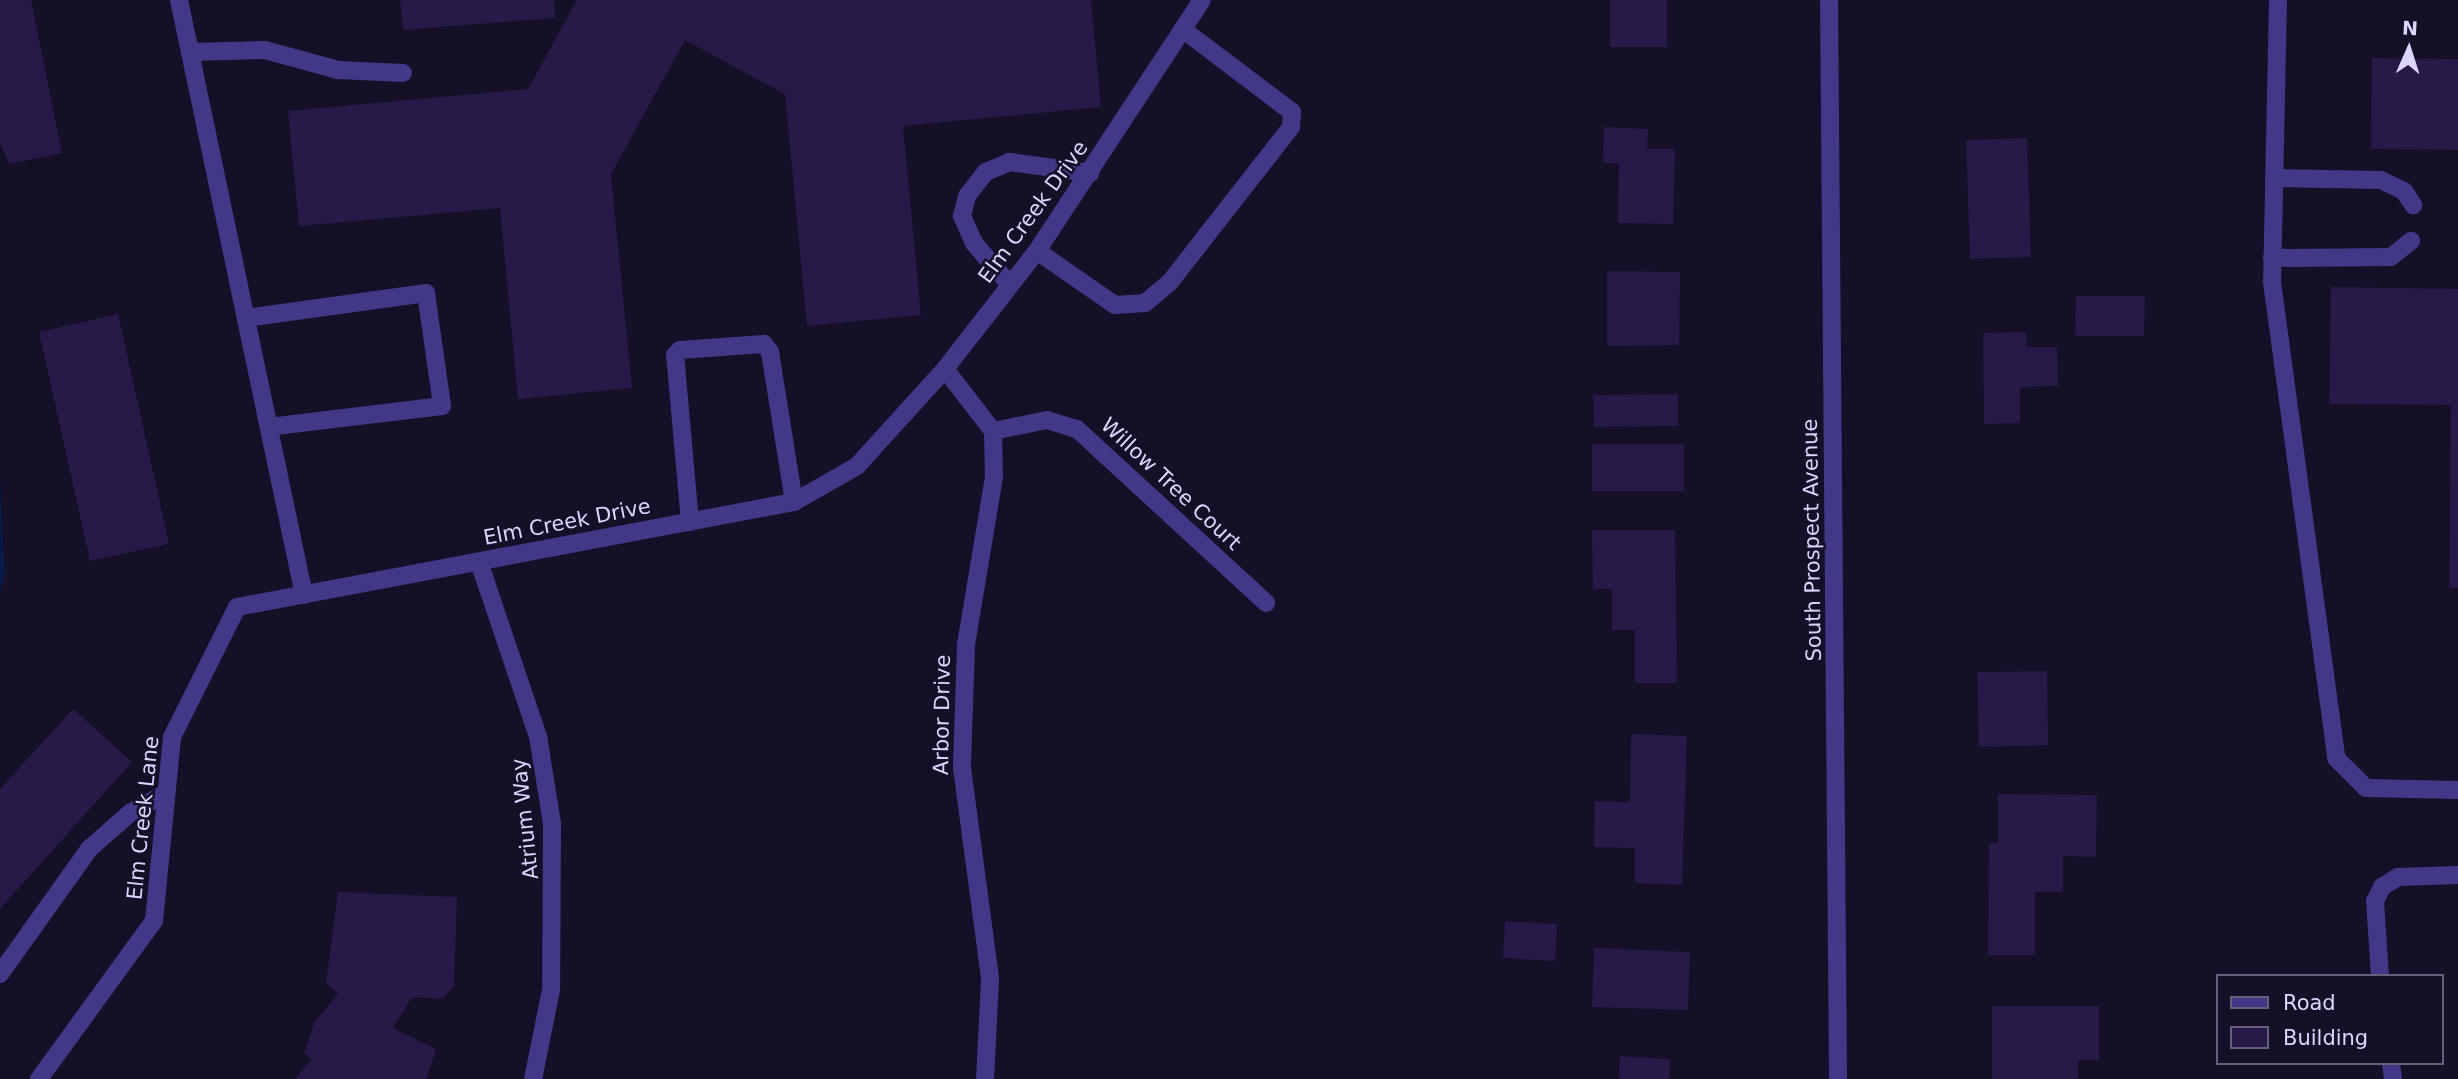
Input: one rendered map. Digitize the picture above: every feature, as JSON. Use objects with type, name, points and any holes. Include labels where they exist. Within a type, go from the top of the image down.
[{"type":"street","points":[[179,0],[303,595]]},
{"type":"street","name":"Elm Creek Drive","points":[[303,595],[794,502],[856,466],[945,369],[1037,251],[1185,31],[1202,0]]},
{"type":"street","name":"South Prospect Avenue","points":[[1829,0],[1838,1079]]},
{"type":"street","points":[[2278,0],[2272,258],[2310,600],[2336,758],[2366,788],[2458,790]]},
{"type":"street","points":[[1037,251],[1115,305],[1146,303],[1170,282],[1291,127],[1292,112],[1185,31]]},
{"type":"street","points":[[190,52],[238,48],[338,70],[403,73]]},
{"type":"street","points":[[1009,284],[974,243],[962,216],[967,196],[986,172],[1010,162],[1090,173]]},
{"type":"street","points":[[2274,178],[2381,180],[2404,191],[2413,205]]},
{"type":"street","points":[[2272,258],[2392,257],[2411,242]]},
{"type":"street","points":[[246,318],[426,293],[442,406],[269,427]]},
{"type":"street","points":[[690,522],[675,355],[680,350],[764,344],[770,352],[794,502]]},
{"type":"street","points":[[945,369],[993,431]]},
{"type":"street","name":"Willow Tree Court","points":[[993,431],[1047,420],[1077,429],[1266,603]]},
{"type":"street","name":"Arbor Drive","points":[[985,1079],[990,978],[962,768],[966,645],[994,477],[993,431]]},
{"type":"street","name":"Atrium Way","points":[[479,562],[538,736],[552,823],[551,990],[533,1079]]},
{"type":"street","name":"Elm Creek Lane","points":[[39,1079],[154,921],[172,737],[237,607],[303,595]]},
{"type":"street","points":[[0,974],[89,849],[166,793]]},
{"type":"street","points":[[2380,974],[2375,901],[2382,887],[2398,877],[2458,875]]},
{"type":"water","points":[[0,479],[5,576],[0,592]]},
{"type":"building","points":[[0,0],[31,0],[62,153],[9,164],[0,142]]},
{"type":"building","points":[[400,0],[554,0],[555,18],[403,30]]},
{"type":"building","points":[[577,0],[1091,0],[1101,107],[903,126],[921,315],[807,326],[785,94],[685,40],[611,174],[632,388],[518,399],[500,208],[299,226],[288,111],[528,89]]},
{"type":"building","points":[[1610,0],[1667,0],[1667,47],[1610,47]]},
{"type":"building","points":[[2372,58],[2458,59],[2458,150],[2371,149]]},
{"type":"building","points":[[1604,127],[1648,129],[1647,149],[1675,149],[1673,224],[1618,223],[1619,163],[1603,163]]},
{"type":"building","points":[[2027,138],[2031,257],[1970,259],[1966,140]]},
{"type":"building","points":[[1607,271],[1680,272],[1679,345],[1607,346]]},
{"type":"building","points":[[2331,287],[2458,289],[2458,588],[2449,588],[2451,405],[2329,404]]},
{"type":"building","points":[[2076,296],[2145,296],[2144,336],[2075,336]]},
{"type":"building","points":[[118,314],[169,544],[90,561],[39,332]]},
{"type":"building","points":[[2026,332],[2027,347],[2057,347],[2058,386],[2020,387],[2020,423],[1984,424],[1983,333]]},
{"type":"building","points":[[1678,394],[1678,426],[1594,427],[1593,395]]},
{"type":"building","points":[[1592,444],[1684,444],[1684,491],[1592,491]]},
{"type":"building","points":[[1592,530],[1675,530],[1677,683],[1635,683],[1635,630],[1612,630],[1612,589],[1593,589]]},
{"type":"building","points":[[2047,671],[2048,745],[1979,747],[1977,672]]},
{"type":"building","points":[[73,709],[132,762],[0,909],[0,789]]},
{"type":"building","points":[[1631,734],[1687,736],[1682,885],[1635,883],[1635,848],[1594,847],[1595,801],[1630,802]]},
{"type":"building","points":[[1998,794],[2097,795],[2096,857],[2063,856],[2063,892],[2035,892],[2035,955],[1988,955],[1989,843],[1998,843]]},
{"type":"building","points":[[338,892],[457,897],[454,986],[443,999],[412,997],[393,1028],[436,1049],[426,1079],[295,1079],[312,1059],[304,1053],[314,1023],[338,994],[326,983]]},
{"type":"building","points":[[1505,921],[1557,924],[1555,961],[1503,958]]},
{"type":"building","points":[[1594,948],[1690,952],[1688,1010],[1592,1007]]},
{"type":"building","points":[[1992,1006],[2099,1006],[2099,1060],[2078,1060],[2078,1079],[1992,1079]]},
{"type":"building","points":[[1620,1056],[1670,1059],[1669,1079],[1619,1079]]}]
